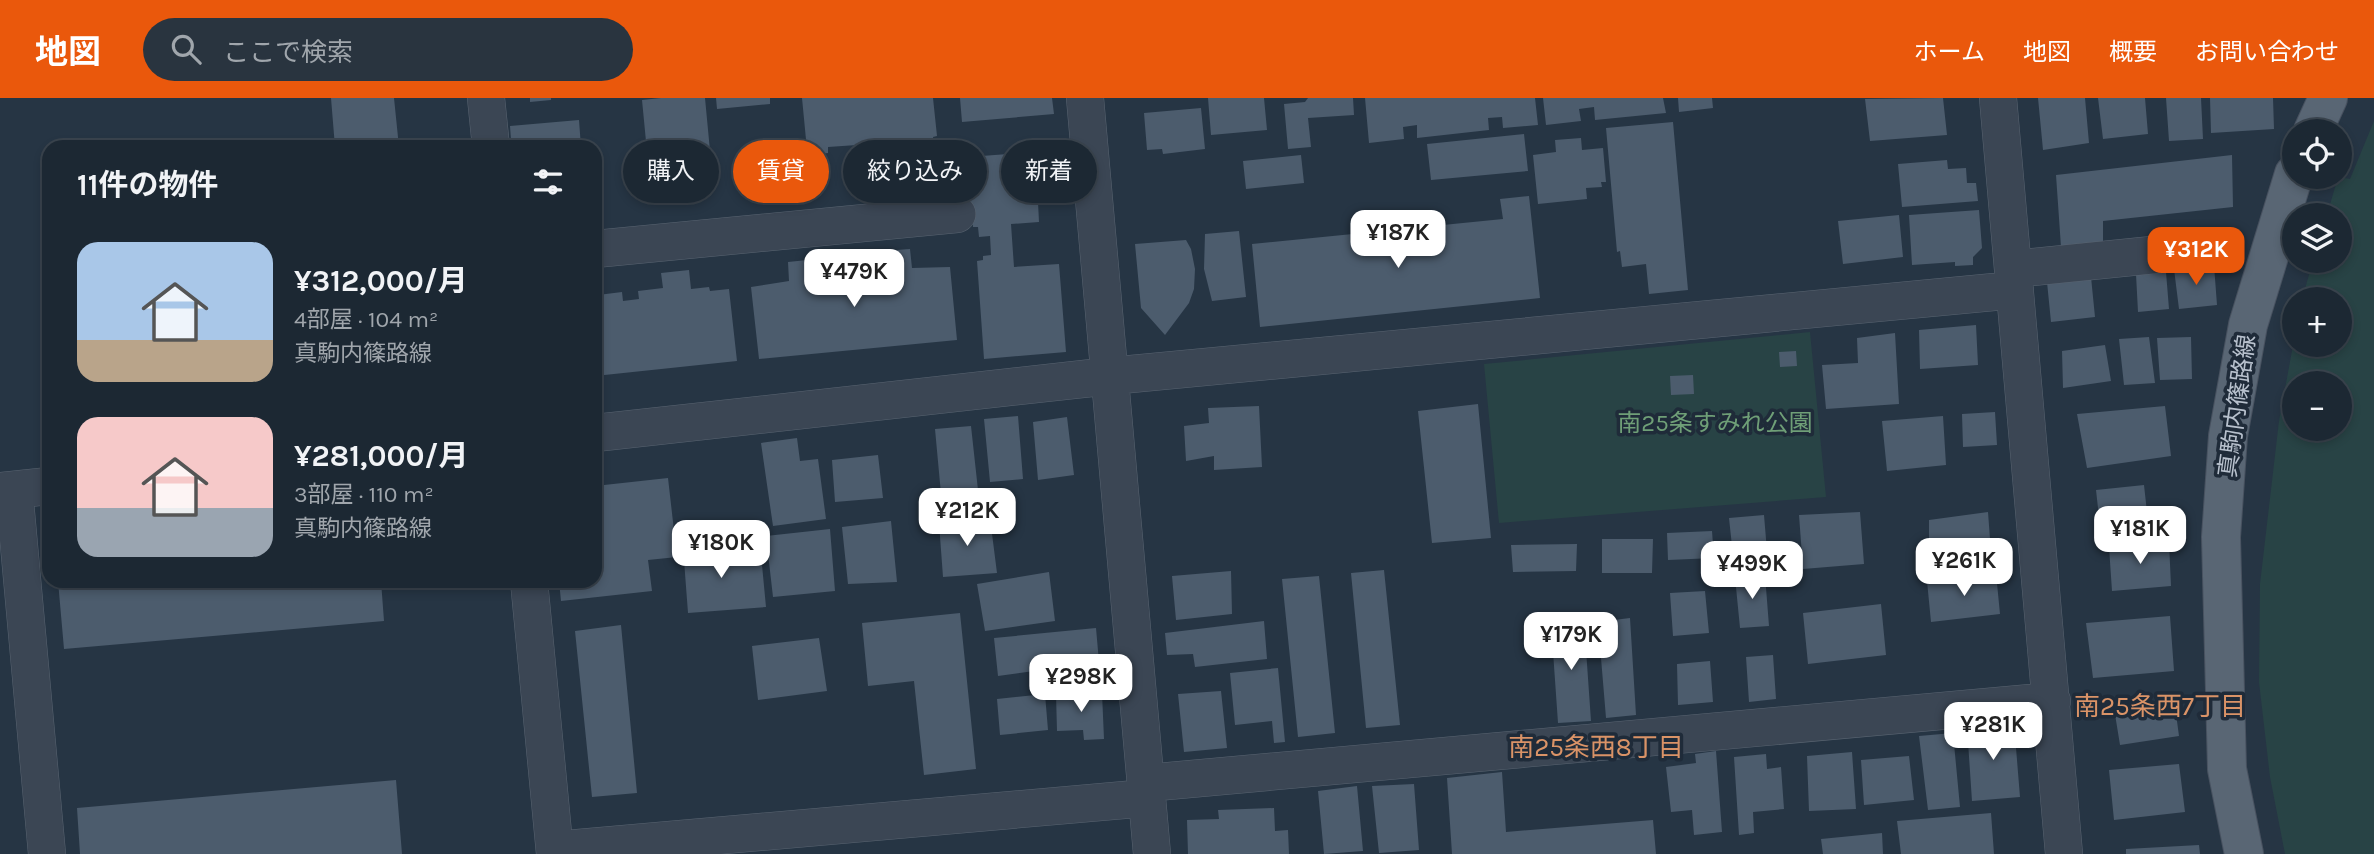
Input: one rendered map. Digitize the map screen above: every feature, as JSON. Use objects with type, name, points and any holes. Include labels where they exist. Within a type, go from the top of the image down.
[{"type":"main road","points":[[2318,119],[2328,98]]},
{"type":"main road","name":"真駒内篠路線","points":[[2244,854],[2227,769],[2221,537],[2226,461],[2248,325],[2289,189]]},
{"type":"street","points":[[486,98],[490,140]]},
{"type":"street","points":[[1085,98],[1152,854]]},
{"type":"street","points":[[1998,98],[2064,854]]},
{"type":"street","points":[[602,248],[957,214]]},
{"type":"street","points":[[602,432],[2014,279],[2211,249]]},
{"type":"street","points":[[21,489],[47,854]]},
{"type":"street","points":[[530,588],[555,852],[1147,790],[2052,701]]},
{"type":"green space","points":[[2374,121],[2374,854],[2285,854],[2270,777],[2259,682],[2260,584],[2282,405],[2282,441],[2352,441],[2352,371],[2288,371],[2291,357],[2352,357],[2352,287],[2305,287],[2310,273],[2352,273],[2352,203],[2330,203],[2335,189],[2352,189],[2352,174]]},
{"type":"green space","name":"南25条すみれ公園","points":[[1810,332],[1826,497],[1499,523],[1484,364]]},
{"type":"building","points":[[331,98],[394,98],[398,140],[334,140]]},
{"type":"building","points":[[530,98],[551,98],[551,100],[530,102]]},
{"type":"building","points":[[705,98],[709,140],[646,140],[642,100]]},
{"type":"building","points":[[716,98],[770,98],[770,104],[717,109]]},
{"type":"building","points":[[802,98],[933,98],[937,136],[933,137],[934,140],[843,140],[843,146],[829,147],[829,140],[806,140]]},
{"type":"building","points":[[960,98],[1052,98],[1054,114],[962,122]]},
{"type":"building","points":[[1208,98],[1264,98],[1267,130],[1211,135]]},
{"type":"building","points":[[1308,98],[1353,98],[1354,115],[1308,118],[1311,147],[1288,149],[1284,104],[1305,102]]},
{"type":"building","points":[[1365,98],[1535,98],[1538,125],[1503,128],[1502,117],[1488,118],[1489,130],[1417,138],[1417,125],[1403,127],[1404,139],[1369,143]]},
{"type":"building","points":[[1543,98],[1663,98],[1666,113],[1595,120],[1594,107],[1579,109],[1581,121],[1546,125]]},
{"type":"building","points":[[1678,98],[1712,98],[1713,108],[1679,112]]},
{"type":"building","points":[[1943,98],[1947,135],[1870,141],[1865,99]]},
{"type":"building","points":[[2038,98],[2085,98],[2089,143],[2043,150]]},
{"type":"building","points":[[2098,98],[2145,98],[2148,134],[2103,139]]},
{"type":"building","points":[[2166,98],[2201,98],[2203,139],[2169,141]]},
{"type":"building","points":[[2210,98],[2273,98],[2274,129],[2211,133]]},
{"type":"building","points":[[1201,108],[1205,149],[1163,154],[1162,149],[1147,150],[1144,113]]},
{"type":"building","points":[[579,120],[580,140],[511,140],[510,126]]},
{"type":"building","points":[[1673,122],[1688,290],[1649,294],[1646,264],[1622,267],[1620,251],[1617,252],[1606,128]]},
{"type":"building","points":[[1524,134],[1528,171],[1431,180],[1427,144]]},
{"type":"building","points":[[1581,138],[1582,150],[1603,148],[1606,182],[1601,182],[1602,187],[1586,188],[1587,199],[1538,204],[1533,155],[1556,152],[1555,140]]},
{"type":"building","points":[[1001,155],[1001,203],[1038,203],[1039,222],[1011,224],[1014,267],[1059,264],[1066,352],[984,359],[977,261],[983,260],[983,256],[991,255],[990,236],[979,237],[978,227],[973,227],[971,203],[987,203],[987,156]]},
{"type":"building","points":[[1301,155],[1304,183],[1246,189],[1243,161]]},
{"type":"building","points":[[2232,155],[2233,207],[2103,221],[2103,244],[2061,247],[2056,175]]},
{"type":"building","points":[[1947,160],[1948,169],[1966,168],[1967,183],[1976,183],[1978,201],[1902,207],[1898,164]]},
{"type":"building","points":[[1529,196],[1540,298],[1260,327],[1252,244],[1503,219],[1500,199]]},
{"type":"building","points":[[1979,210],[1982,248],[1973,257],[1973,265],[1955,266],[1955,262],[1912,265],[1909,215]]},
{"type":"building","points":[[1899,215],[1903,257],[1843,264],[1838,221]]},
{"type":"building","points":[[1239,231],[1246,297],[1212,301],[1204,269],[1205,234]]},
{"type":"building","points":[[1186,240],[1191,249],[1195,269],[1194,289],[1189,303],[1165,335],[1141,308],[1135,244]]},
{"type":"building","points":[[910,249],[912,268],[950,267],[957,340],[759,359],[751,287],[789,281],[788,262],[817,259],[819,274],[842,271],[843,280],[859,278],[859,270],[883,267],[882,251]]},
{"type":"building","points":[[2214,265],[2217,305],[2179,309],[2174,269]]},
{"type":"building","points":[[689,270],[691,289],[729,289],[737,361],[602,375],[602,294],[622,292],[623,301],[639,299],[638,291],[663,288],[661,273]]},
{"type":"building","points":[[2166,272],[2169,309],[2138,312],[2136,274]]},
{"type":"building","points":[[2091,277],[2095,317],[2051,322],[2047,282]]},
{"type":"building","points":[[1976,325],[1978,365],[1920,369],[1919,330]]},
{"type":"building","points":[[1895,333],[1899,404],[1826,409],[1822,365],[1858,363],[1857,338]]},
{"type":"building","points":[[2149,337],[2155,383],[2124,385],[2119,339]]},
{"type":"building","points":[[2191,337],[2192,379],[2160,380],[2157,338]]},
{"type":"building","points":[[2105,345],[2111,381],[2063,388],[2062,351]]},
{"type":"building","points":[[1796,351],[1797,366],[1780,367],[1779,352]]},
{"type":"building","points":[[1693,375],[1694,394],[1671,395],[1670,376]]},
{"type":"building","points":[[1478,404],[1491,538],[1432,543],[1418,411]]},
{"type":"building","points":[[1259,406],[1262,467],[1214,470],[1214,456],[1186,461],[1184,426],[1209,423],[1208,408]]},
{"type":"building","points":[[2165,406],[2171,456],[2087,468],[2077,414]]},
{"type":"building","points":[[1995,412],[1997,445],[1963,447],[1962,414]]},
{"type":"building","points":[[1018,416],[1023,479],[990,482],[984,419]]},
{"type":"building","points":[[1943,416],[1946,465],[1887,471],[1882,421]]},
{"type":"building","points":[[1067,417],[1074,475],[1038,480],[1033,422]]},
{"type":"building","points":[[971,426],[978,490],[941,494],[935,429]]},
{"type":"building","points":[[797,438],[800,461],[818,459],[826,519],[773,526],[761,443]]},
{"type":"building","points":[[878,455],[883,498],[835,502],[832,460]]},
{"type":"building","points":[[668,478],[677,557],[648,560],[652,591],[561,601],[560,588],[602,588],[602,485]]},
{"type":"building","points":[[2144,485],[2148,521],[2100,526],[2096,490]]},
{"type":"building","points":[[1860,512],[1864,564],[1803,569],[1799,515]]},
{"type":"building","points":[[1988,512],[1992,566],[1964,570],[1960,538],[1929,542],[1929,520]]},
{"type":"building","points":[[1764,515],[1768,563],[1734,565],[1729,518]]},
{"type":"building","points":[[990,518],[997,573],[943,577],[939,523]]},
{"type":"building","points":[[891,521],[897,582],[848,584],[842,527]]},
{"type":"building","points":[[830,529],[835,591],[773,597],[766,536]]},
{"type":"building","points":[[1712,531],[1714,558],[1668,560],[1667,533]]},
{"type":"building","points":[[1602,539],[1653,539],[1652,573],[1602,573]]},
{"type":"building","points":[[2169,542],[2171,586],[2112,591],[2109,547]]},
{"type":"building","points":[[736,543],[738,566],[762,565],[766,607],[688,613],[683,547]]},
{"type":"building","points":[[1577,544],[1576,571],[1513,572],[1511,545]]},
{"type":"building","points":[[1384,570],[1400,725],[1366,728],[1351,573]]},
{"type":"building","points":[[1231,571],[1232,614],[1176,620],[1172,576]]},
{"type":"building","points":[[1049,572],[1055,621],[985,631],[977,584]]},
{"type":"building","points":[[1996,573],[2000,614],[1931,622],[1927,581]]},
{"type":"building","points":[[1765,575],[1769,626],[1740,628],[1735,577]]},
{"type":"building","points":[[1319,576],[1335,733],[1298,737],[1282,579]]},
{"type":"building","points":[[59,588],[382,588],[384,621],[64,649]]},
{"type":"building","points":[[1705,591],[1709,633],[1673,636],[1670,593]]},
{"type":"building","points":[[1881,604],[1886,655],[1808,664],[1803,613]]},
{"type":"building","points":[[960,613],[976,769],[924,775],[914,681],[868,686],[862,623]]},
{"type":"building","points":[[2170,616],[2174,671],[2093,678],[2086,623]]},
{"type":"building","points":[[1630,618],[1636,715],[1606,718],[1598,622]]},
{"type":"building","points":[[1264,621],[1267,659],[1195,667],[1193,654],[1167,655],[1165,633]]},
{"type":"building","points":[[1584,621],[1591,721],[1558,723],[1551,623]]},
{"type":"building","points":[[621,625],[637,793],[592,797],[575,631]]},
{"type":"building","points":[[1096,628],[1099,662],[998,676],[994,638]]},
{"type":"building","points":[[819,638],[827,691],[758,700],[752,646]]},
{"type":"building","points":[[1773,655],[1776,699],[1749,702],[1746,657]]},
{"type":"building","points":[[1710,661],[1713,702],[1678,705],[1677,664]]},
{"type":"building","points":[[1278,668],[1285,742],[1274,743],[1272,721],[1235,725],[1230,673]]},
{"type":"building","points":[[1221,691],[1227,748],[1184,752],[1178,694]]},
{"type":"building","points":[[1102,693],[1104,739],[1084,740],[1083,730],[1057,731],[1056,694]]},
{"type":"building","points":[[1045,694],[1048,730],[1000,735],[997,699]]},
{"type":"building","points":[[2174,699],[2179,736],[2120,745],[2114,708]]},
{"type":"building","points":[[2014,723],[2020,797],[1972,801],[1967,727]]},
{"type":"building","points":[[1953,733],[1960,807],[1928,810],[1919,736]]},
{"type":"building","points":[[1716,751],[1722,832],[1694,835],[1692,810],[1671,812],[1666,767],[1696,763],[1695,754]]},
{"type":"building","points":[[1852,752],[1856,809],[1809,811],[1807,756]]},
{"type":"building","points":[[1766,754],[1767,769],[1781,767],[1784,809],[1753,812],[1754,833],[1739,835],[1734,757]]},
{"type":"building","points":[[1909,756],[1914,800],[1864,805],[1861,760]]},
{"type":"building","points":[[2179,764],[2185,812],[2114,820],[2109,770]]},
{"type":"building","points":[[1502,772],[1506,832],[1653,820],[1656,854],[1452,854],[1447,778]]},
{"type":"building","points":[[396,780],[402,854],[80,854],[77,808]]},
{"type":"building","points":[[1414,784],[1419,850],[1379,853],[1372,786]]},
{"type":"building","points":[[1357,786],[1363,851],[1324,854],[1318,791]]},
{"type":"building","points":[[1274,808],[1275,831],[1288,830],[1289,854],[1188,854],[1187,820],[1219,819],[1218,810]]},
{"type":"building","points":[[1991,813],[1994,854],[1901,854],[1897,821]]},
{"type":"building","points":[[1882,833],[1883,854],[1823,854],[1821,839]]},
{"type":"building","points":[[2199,845],[2200,854],[2126,854],[2126,849]]},
{"type":"district","name":"南25条西7丁目","points":[[2160,706]]},
{"type":"district","name":"南25条西8丁目","points":[[1596,747]]}]
